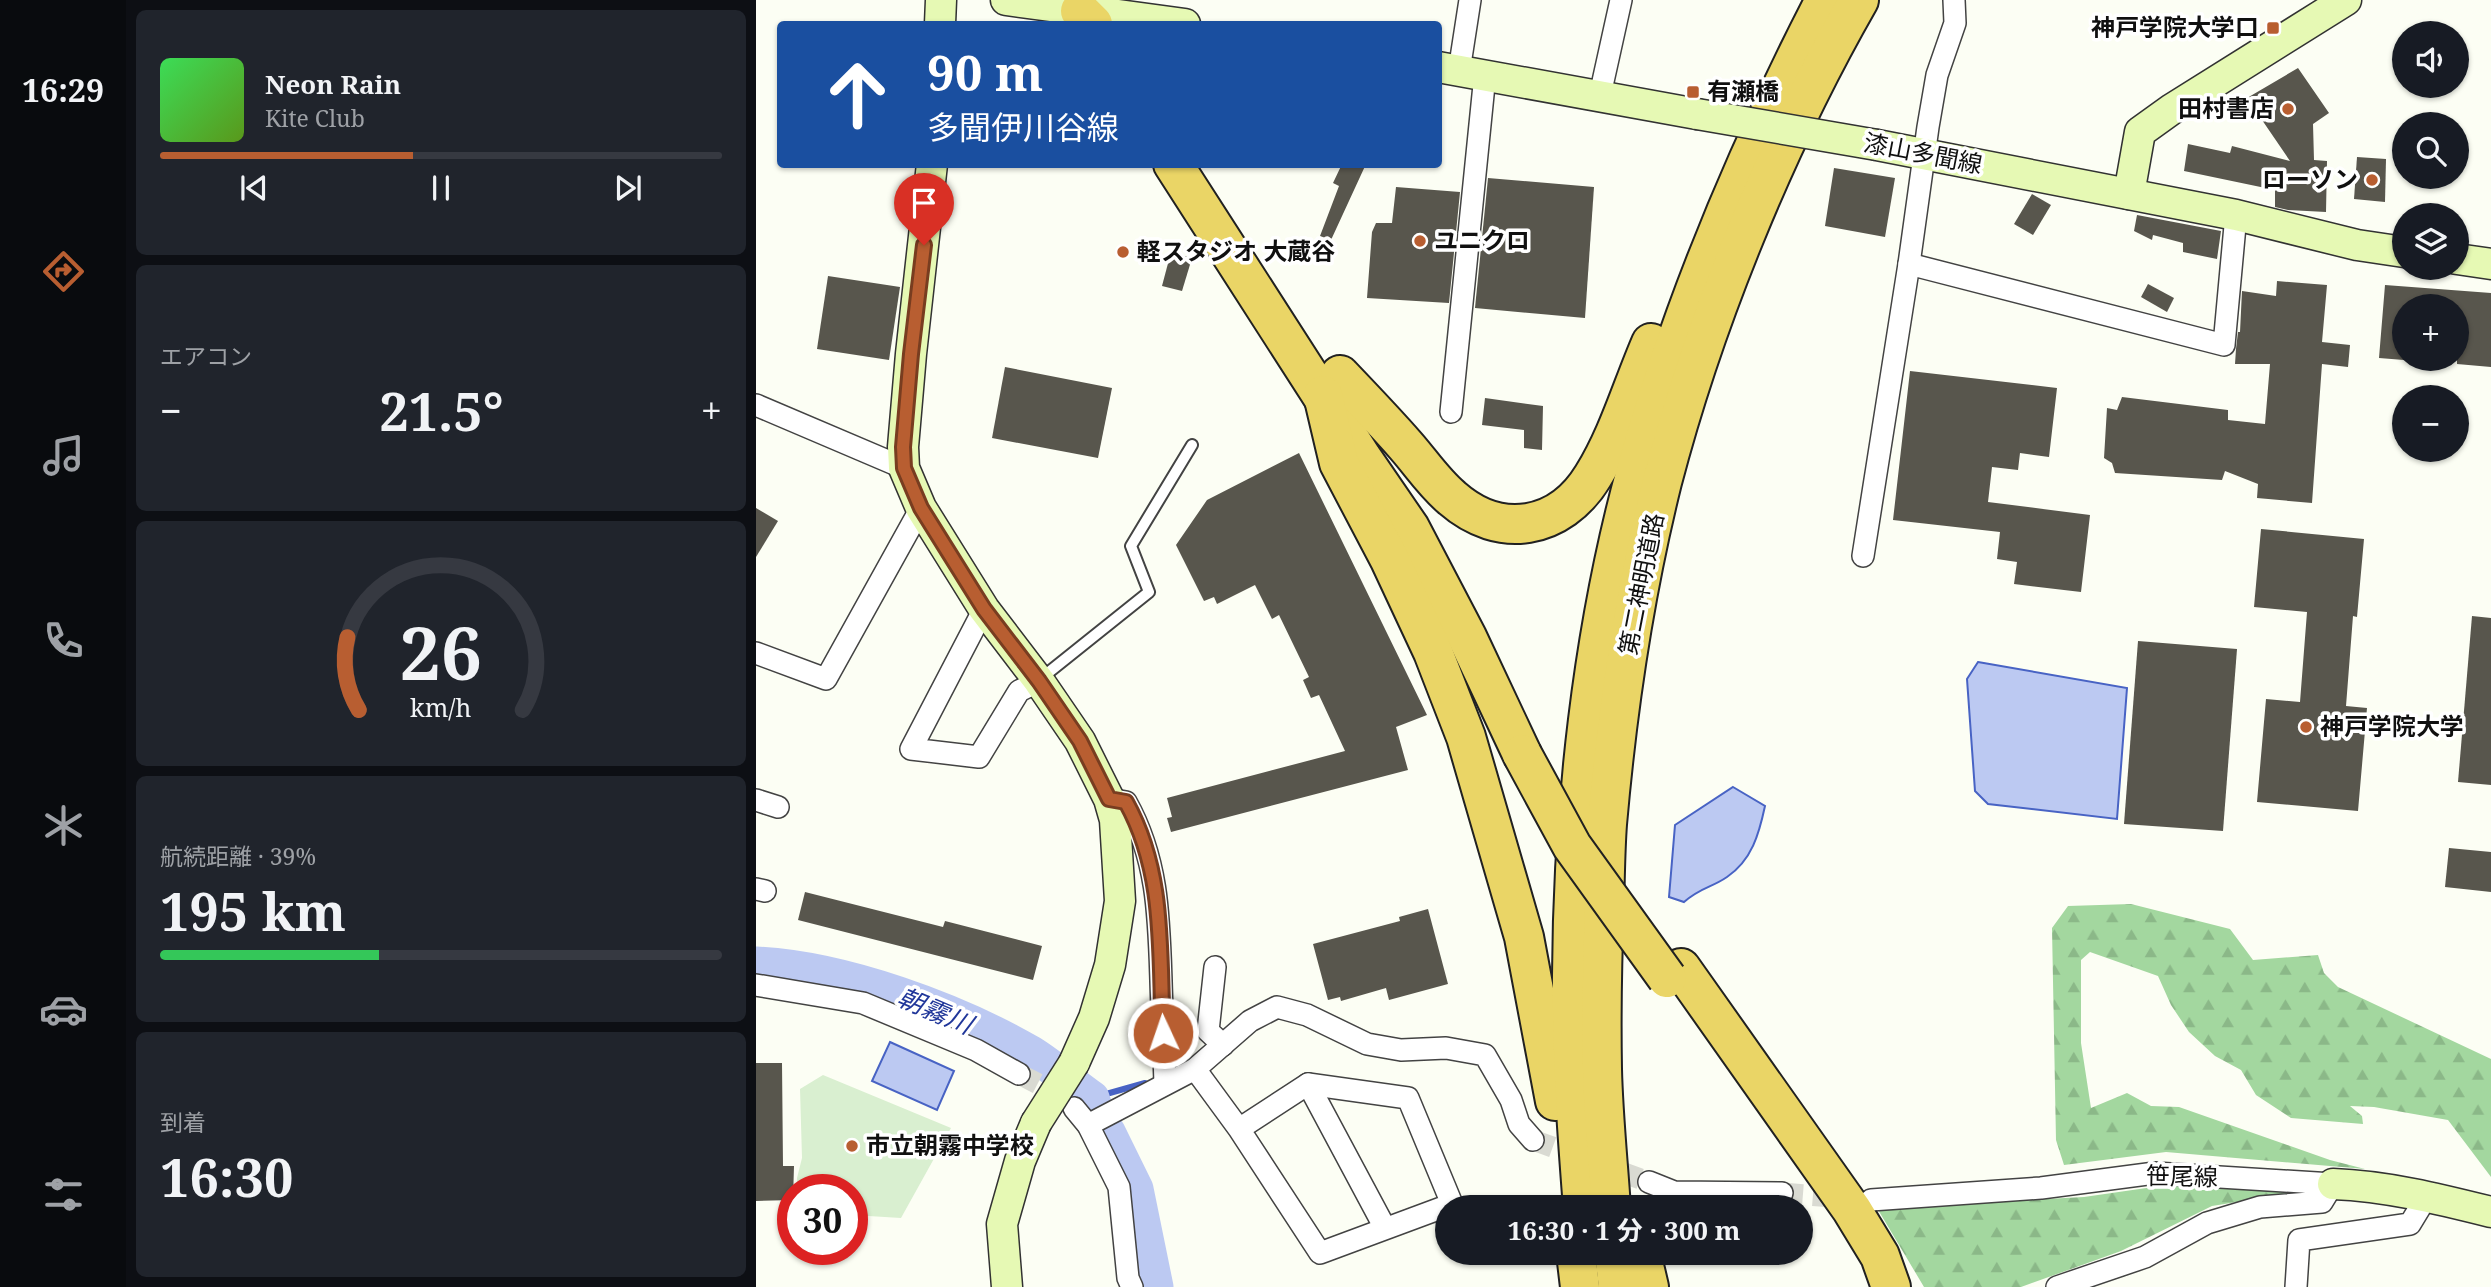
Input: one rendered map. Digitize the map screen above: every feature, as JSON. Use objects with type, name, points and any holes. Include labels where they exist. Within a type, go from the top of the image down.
[{"type":"highway","points":[[1176,168],[1332,385],[1438,485],[1469,511],[1484,519],[1517,525],[1552,516],[1581,494],[1603,459],[1691,247],[1738,147],[1816,0]]},
{"type":"highway","name":"第二神明道路","points":[[1582,1195],[1573,1064],[1574,896],[1588,730],[1614,564],[1635,474],[1688,306],[1721,220],[1758,137],[1825,0]]},
{"type":"highway","name":"第二神明道路","points":[[1610,1195],[1602,1073],[1607,827],[1632,633],[1662,483],[1687,396],[1748,230],[1829,53],[1859,0]]},
{"type":"highway","points":[[1202,168],[1332,385],[1447,561],[1529,750],[1555,785],[1585,837],[1839,1222],[1863,1262],[1872,1287]]},
{"type":"highway","points":[[1332,385],[1339,463],[1390,560],[1433,652],[1466,737],[1490,813],[1524,937],[1551,1077],[1567,1195]]},
{"type":"highway","points":[[1604,923],[1611,1033],[1625,1158],[1641,1195]]},
{"type":"highway","points":[[1674,973],[1867,1232],[1880,1256],[1891,1287]]},
{"type":"highway","points":[[1577,1265],[1580,1287]]},
{"type":"highway","points":[[1587,1265],[1590,1287]]},
{"type":"highway","points":[[1615,1265],[1618,1287]]},
{"type":"highway","points":[[1644,1265],[1649,1287]]},
{"type":"street","points":[[940,21],[941,0]]},
{"type":"street","points":[[1006,0],[1087,20],[1112,21]]},
{"type":"street","points":[[1451,412],[1461,71],[1470,0]]},
{"type":"street","points":[[1600,95],[1621,0]]},
{"type":"street","points":[[1863,556],[1909,264],[1923,154],[1937,75],[1955,23],[1954,0]]},
{"type":"street","points":[[2129,194],[2140,132],[2172,109],[2346,0]]},
{"type":"street","name":"漆山多聞線","points":[[1461,71],[1877,145],[2236,215],[2357,245],[2392,250]]},
{"type":"street","points":[[932,168],[911,354],[903,447],[904,468],[921,508],[984,609],[1039,681],[1080,741],[1109,799],[1115,820],[1120,901],[1110,965],[1094,1018],[1073,1063],[1036,1124],[1020,1161],[1002,1224],[1007,1287]]},
{"type":"street","points":[[1909,264],[2224,345],[2236,215]]},
{"type":"street","points":[[2469,261],[2491,264]]},
{"type":"street","points":[[756,405],[904,468]]},
{"type":"street","points":[[756,653],[825,679],[921,508]]},
{"type":"street","points":[[984,609],[911,749],[979,757],[1019,691],[1039,681]]},
{"type":"street","points":[[1109,799],[1126,802],[1135,818],[1152,872],[1158,904],[1166,1084]]},
{"type":"street","points":[[756,800],[778,807]]},
{"type":"street","points":[[1215,967],[1208,1031],[1223,1045]]},
{"type":"street","points":[[756,985],[863,1003],[976,1050],[1019,1074]]},
{"type":"street","points":[[1088,1125],[1195,1069],[1250,1021],[1277,1007],[1307,1015],[1367,1044],[1401,1050],[1446,1048],[1485,1055],[1511,1100],[1519,1124],[1533,1140]]},
{"type":"street","points":[[1195,1069],[1239,1129],[1320,1253],[1452,1205],[1408,1098],[1308,1084],[1239,1129]]},
{"type":"street","points":[[1308,1084],[1385,1228]]},
{"type":"street","points":[[1074,1108],[1088,1125],[1119,1187],[1128,1278],[1132,1287]]},
{"type":"street","name":"笹尾線","points":[[1871,1200],[2041,1188],[2155,1173],[2362,1185],[2427,1196],[2491,1212]]},
{"type":"street","points":[[2057,1287],[2145,1257],[2207,1223],[2260,1207],[2322,1202],[2333,1184]]},
{"type":"street","points":[[1641,1195],[1674,1192],[1782,1193]]},
{"type":"street","points":[[2296,1287],[2299,1240],[2410,1224],[2427,1196]]},
{"type":"lane","points":[[1039,681],[1149,592],[1130,546],[1192,445]]},
{"type":"green space","points":[[2131,904],[2230,929],[2253,960],[2318,955],[2324,973],[2338,987],[2491,1059],[2491,1177],[2448,1120],[2374,1107],[2350,1106],[2362,1116],[2363,1124],[2291,1118],[2256,1095],[2241,1070],[2215,1056],[2189,1032],[2171,1005],[2158,976],[2090,952],[2081,960],[2081,1043],[2091,1108],[2127,1093],[2151,1106],[2179,1107],[2330,1160],[2365,1169],[2166,1152],[2064,1165],[2056,1140],[2052,928],[2068,906]]},
{"type":"green space","points":[[823,1075],[951,1128],[901,1218],[868,1216],[868,1174],[798,1174],[802,1158],[800,1089]]},
{"type":"green space","points":[[2174,1184],[2299,1192],[2212,1206],[2121,1251],[2021,1287],[1924,1287],[1877,1208],[2084,1197]]},
{"type":"water","points":[[1978,662],[2127,688],[2117,819],[1988,804],[1975,791],[1967,679]]},
{"type":"water","points":[[1733,787],[1765,806],[1757,836],[1743,863],[1727,877],[1684,902],[1669,897],[1675,825]]},
{"type":"water","points":[[890,1042],[954,1071],[937,1110],[872,1081]]},
{"type":"building","points":[[2298,68],[2329,113],[2313,124],[2314,160],[2327,161],[2326,212],[2275,207],[2275,190],[2184,171],[2188,144],[2230,153],[2232,146],[2290,161],[2247,98]]},
{"type":"building","points":[[2357,157],[2386,159],[2385,202],[2354,199]]},
{"type":"building","points":[[1340,168],[1364,168],[1331,240],[1320,236],[1339,186],[1333,183]]},
{"type":"building","points":[[1834,168],[1895,178],[1885,237],[1825,226]]},
{"type":"building","points":[[1488,178],[1594,187],[1585,318],[1475,308]]},
{"type":"building","points":[[1396,187],[1460,192],[1449,303],[1367,298],[1372,232],[1376,223],[1392,223]]},
{"type":"building","points":[[2032,194],[2051,205],[2033,235],[2014,224]]},
{"type":"building","points":[[2137,215],[2221,231],[2217,259],[2183,252],[2183,243],[2153,235],[2152,240],[2134,231]]},
{"type":"building","points":[[1171,252],[1192,258],[1182,291],[1162,286]]},
{"type":"building","points":[[828,276],[900,287],[889,360],[817,349]]},
{"type":"building","points":[[2277,281],[2327,285],[2322,342],[2350,345],[2348,367],[2322,364],[2312,503],[2257,498],[2258,484],[2225,471],[2222,480],[2115,473],[2112,463],[2104,458],[2107,408],[2117,410],[2122,397],[2228,410],[2228,420],[2265,424],[2270,364],[2235,364],[2236,349],[2240,332],[2242,291],[2276,296]]},
{"type":"building","points":[[2148,284],[2174,298],[2167,312],[2141,297]]},
{"type":"building","points":[[2385,285],[2491,293],[2491,367],[2469,365],[2469,294],[2392,294],[2392,359],[2379,358]]},
{"type":"building","points":[[1005,367],[1112,388],[1098,458],[992,438]]},
{"type":"building","points":[[1910,371],[2057,388],[2049,457],[2020,453],[2018,470],[1992,467],[1988,502],[2090,515],[2081,592],[2014,584],[2017,562],[1997,559],[2000,532],[1893,520]]},
{"type":"building","points":[[1485,398],[1543,406],[1542,450],[1524,448],[1524,430],[1482,425]]},
{"type":"building","points":[[1299,453],[1427,715],[1396,727],[1408,770],[1171,832],[1167,818],[1172,817],[1167,798],[1345,751],[1319,695],[1311,698],[1303,680],[1309,677],[1279,615],[1272,619],[1255,585],[1217,604],[1214,597],[1204,601],[1176,545],[1207,500]]},
{"type":"building","points":[[756,508],[778,521],[756,557]]},
{"type":"building","points":[[2261,529],[2364,539],[2357,617],[2353,616],[2346,706],[2367,708],[2358,811],[2257,802],[2266,699],[2300,702],[2307,612],[2254,607]]},
{"type":"building","points":[[2472,616],[2491,618],[2491,785],[2458,782]]},
{"type":"building","points":[[2138,641],[2237,649],[2223,831],[2124,824]]},
{"type":"building","points":[[2449,848],[2491,852],[2491,892],[2445,887]]},
{"type":"building","points":[[805,892],[943,927],[945,921],[1042,946],[1033,980],[798,920]]},
{"type":"building","points":[[1428,909],[1448,984],[1389,1000],[1386,988],[1341,1001],[1340,997],[1328,1000],[1313,944],[1400,921],[1399,917]]},
{"type":"building","points":[[756,1063],[782,1063],[783,1166],[794,1166],[794,1174],[777,1174],[777,1200],[756,1201]]},
{"type":"waterway","name":"朝霧川","points":[[756,964],[825,974],[862,983],[934,1007],[1031,1053],[1092,1098],[1094,1104]]},
{"type":"waterway","points":[[1092,1098],[1145,1083]]},
{"type":"waterway","name":"朝霧川","points":[[1108,1132],[1136,1189],[1156,1287]]},
{"type":"tunnel","points":[[1019,1074],[1064,1100]]},
{"type":"tunnel","points":[[1533,1140],[1649,1182]]},
{"type":"tunnel","points":[[1782,1193],[1845,1198]]},
{"type":"place","name":"神戸学院大学口","points":[[2273,28]]},
{"type":"place","name":"有瀬橋","points":[[1693,92]]},
{"type":"place","name":"田村書店","points":[[2288,109]]},
{"type":"place","name":"ローソン","points":[[2372,180]]},
{"type":"place","name":"ユニクロ","points":[[1420,241]]},
{"type":"place","name":"軽スタジオ 大蔵谷","points":[[1123,252]]},
{"type":"place","name":"神戸学院大学","points":[[2306,727]]},
{"type":"place","name":"市立朝霧中学校","points":[[852,1146]]},
{"type":"route","points":[[924,245],[911,354],[903,447],[904,468],[921,508],[984,609],[1039,681],[1080,741],[1109,799],[1126,802],[1135,818],[1150,861],[1158,904],[1163,1033]]}]
